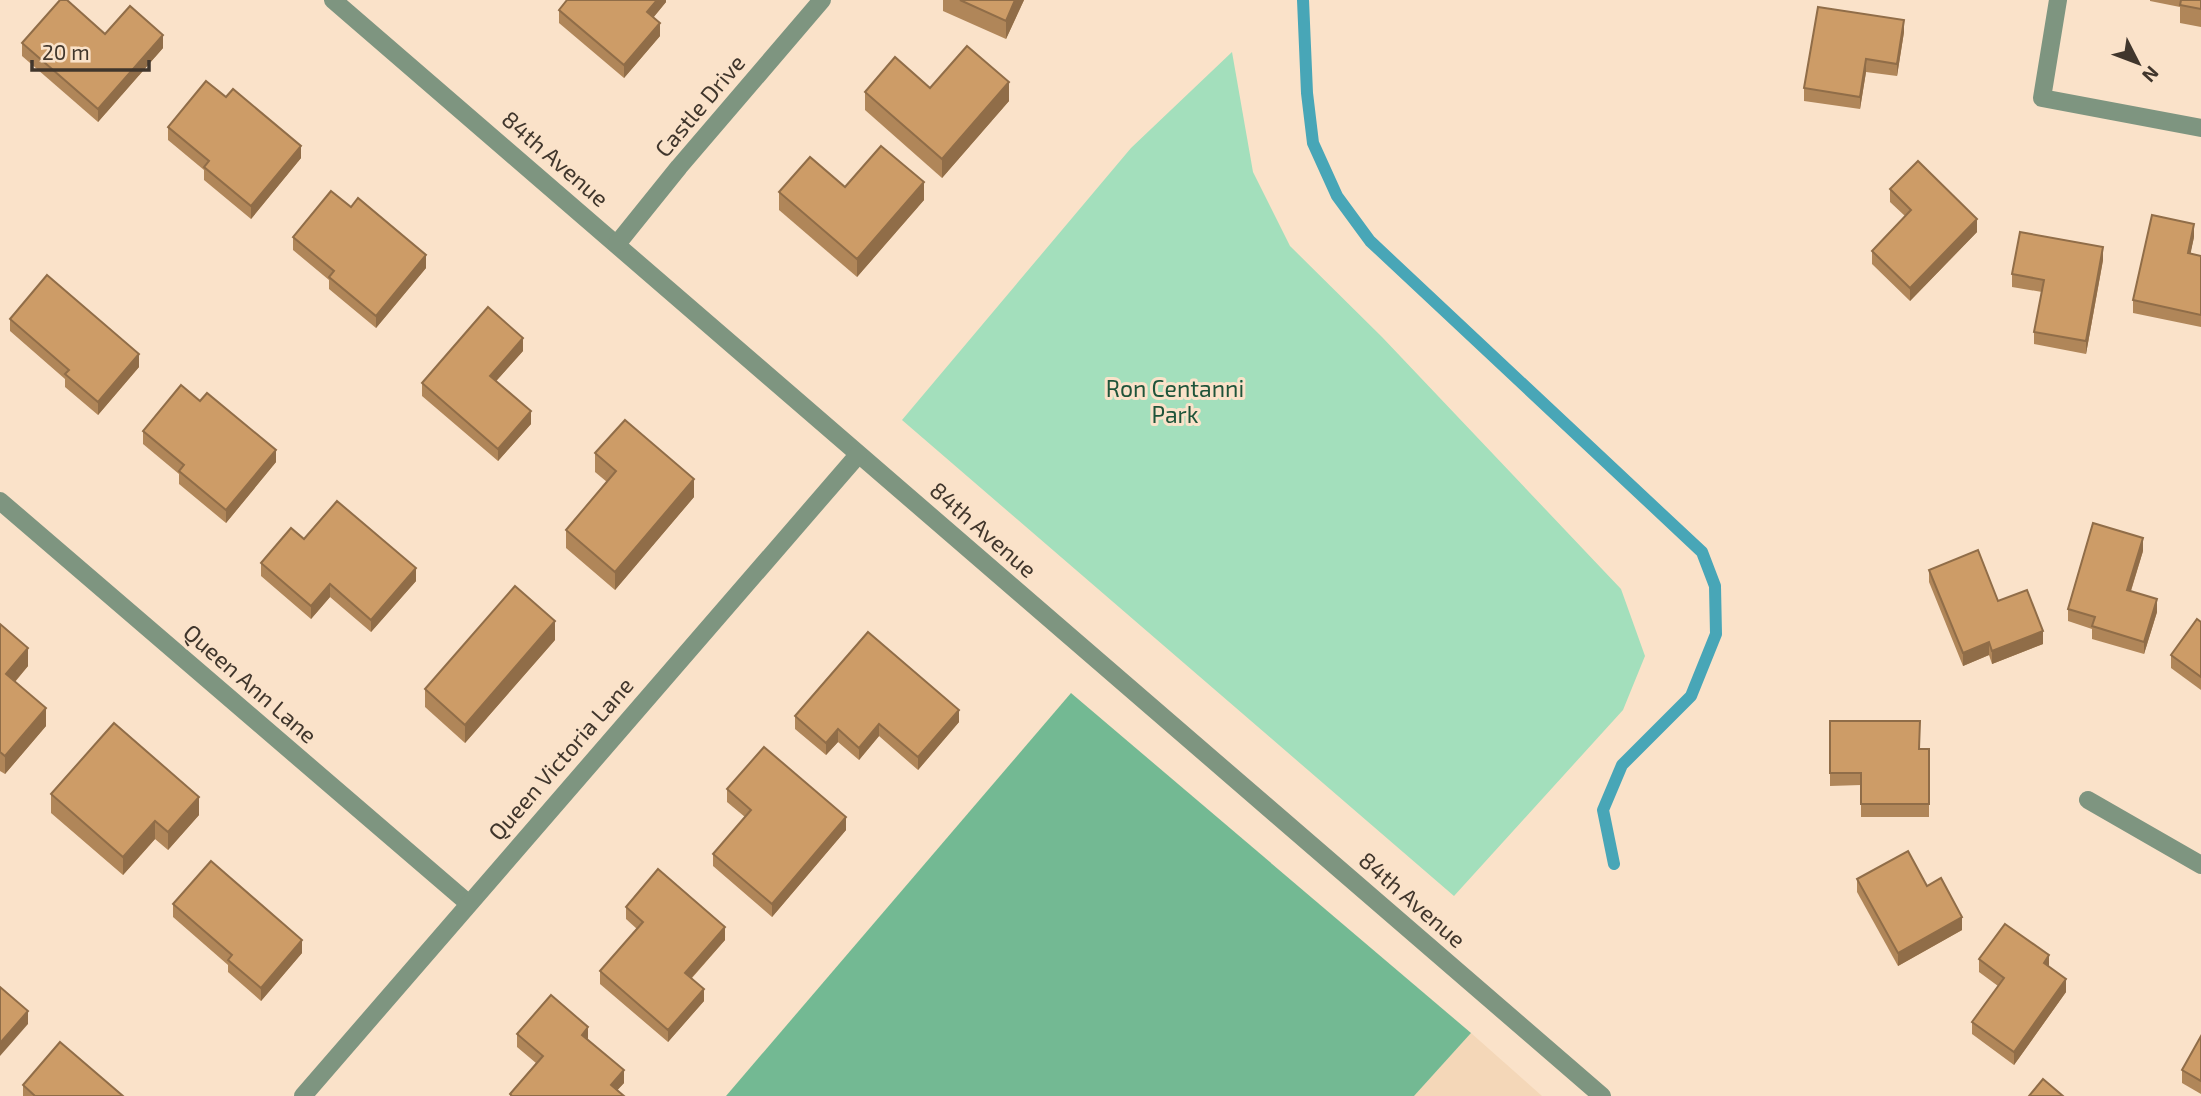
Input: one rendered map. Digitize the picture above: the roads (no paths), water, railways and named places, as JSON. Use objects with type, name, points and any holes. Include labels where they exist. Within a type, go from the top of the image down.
[{"type":"street","name":"84th Avenue","points":[[333,0],[1602,1096]]},
{"type":"street","name":"Castle Drive","points":[[617,244],[822,0]]},
{"type":"street","points":[[2058,0],[2042,98],[2201,128]]},
{"type":"street","name":"Queen Victoria Lane","points":[[303,1096],[858,455]]},
{"type":"street","name":"Queen Ann Lane","points":[[0,501],[468,904]]},
{"type":"street","points":[[2088,800],[2201,865]]},
{"type":"waterway","points":[[1303,0],[1307,93],[1313,143],[1337,196],[1370,241],[1702,552],[1715,586],[1716,634],[1691,696],[1622,765],[1603,810],[1614,864]]},
{"type":"park label","name":"Ron Centanni Park","points":[[1175,402]]}]
